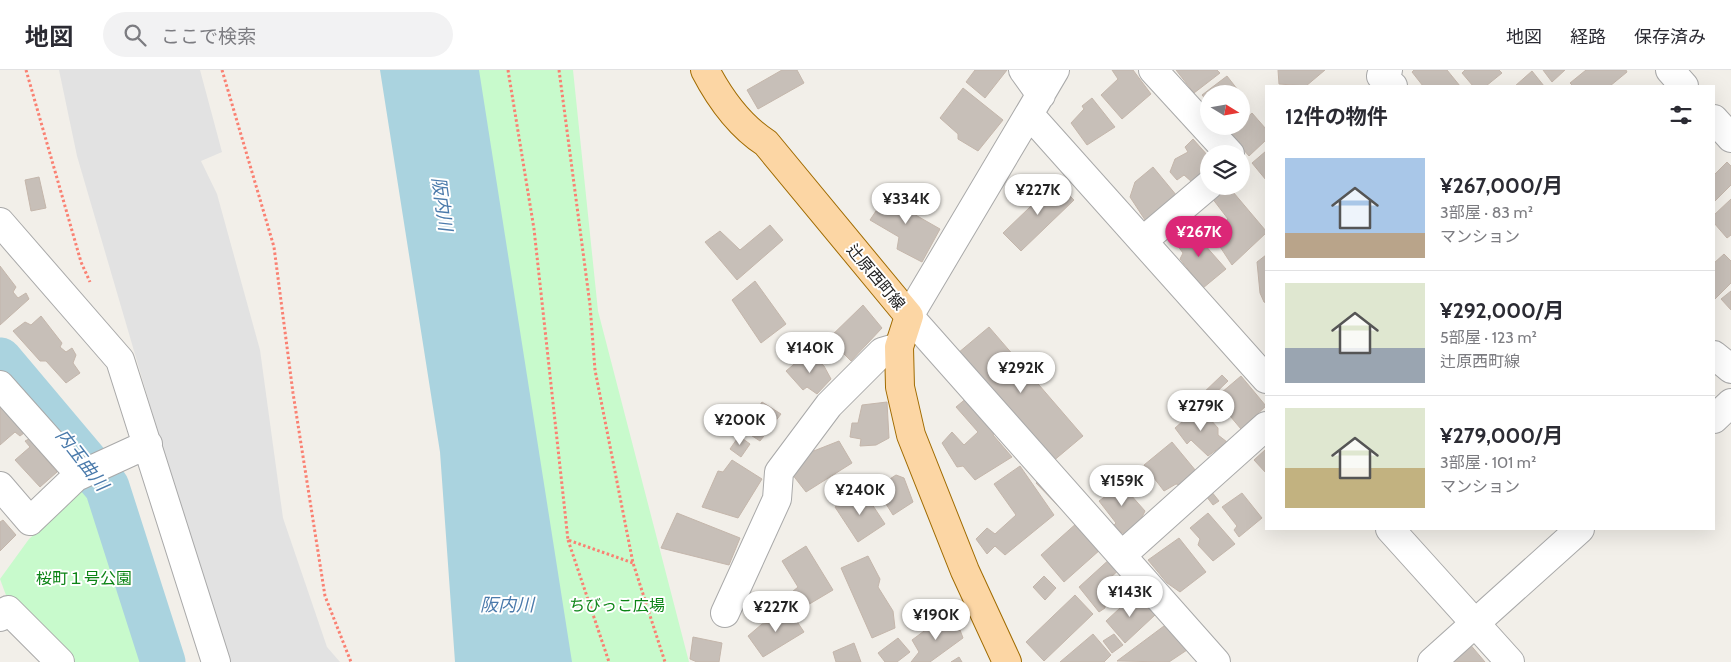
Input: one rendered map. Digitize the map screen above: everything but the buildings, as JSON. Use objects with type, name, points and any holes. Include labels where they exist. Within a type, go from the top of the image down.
[{"type":"main road","name":"辻原西町線","points":[[705,70],[713,85],[750,132],[766,143],[909,316],[899,347],[900,387],[910,435],[965,571],[1007,662]]},
{"type":"street","points":[[1023,70],[1035,104],[1144,240],[1265,375]]},
{"type":"street","points":[[1055,70],[909,316],[1216,662]]},
{"type":"street","points":[[1035,104],[1072,70]]},
{"type":"street","points":[[1153,70],[1222,145]]},
{"type":"street","points":[[1670,70],[1683,85]]},
{"type":"street","points":[[1715,120],[1731,138]]},
{"type":"street","points":[[1144,240],[1200,193]]},
{"type":"street","points":[[0,222],[120,360],[216,662]]},
{"type":"street","points":[[725,613],[776,499],[779,472],[829,404],[882,352],[899,347]]},
{"type":"street","points":[[1715,356],[1731,370]]},
{"type":"street","points":[[0,385],[73,467],[77,477]]},
{"type":"street","points":[[1715,418],[1731,403]]},
{"type":"street","points":[[1122,555],[1265,427]]},
{"type":"street","points":[[0,486],[30,520],[77,477],[148,444]]},
{"type":"street","points":[[1391,530],[1510,662]]},
{"type":"street","points":[[1432,662],[1579,530]]},
{"type":"street","points":[[0,617],[8,610],[60,662]]},
{"type":"path","points":[[26,70],[81,262],[92,289]]},
{"type":"path","points":[[222,70],[274,247],[293,393],[326,596],[351,662]]},
{"type":"path","points":[[508,70],[534,229],[568,540],[610,662]]},
{"type":"path","points":[[559,70],[590,304],[595,370],[633,563],[666,662]]},
{"type":"path","points":[[568,540],[633,563]]},
{"type":"green space","name":"ちびっこ広場","points":[[477,70],[573,70],[598,311],[689,662],[570,662]]},
{"type":"green space","name":"桜町１号公園","points":[[113,475],[125,480],[155,582],[163,628],[179,662],[74,662],[7,598],[0,579],[29,539],[84,489]]},
{"type":"shaded area","points":[[59,70],[200,70],[222,152],[201,161],[217,194],[260,350],[283,518],[327,647],[340,662],[225,662],[77,156]]},
{"type":"water","name":"阪内川","points":[[380,70],[479,70],[572,662],[455,662],[440,452]]},
{"type":"waterway","name":"内玉曲川","points":[[0,360],[107,487],[163,662]]}]
